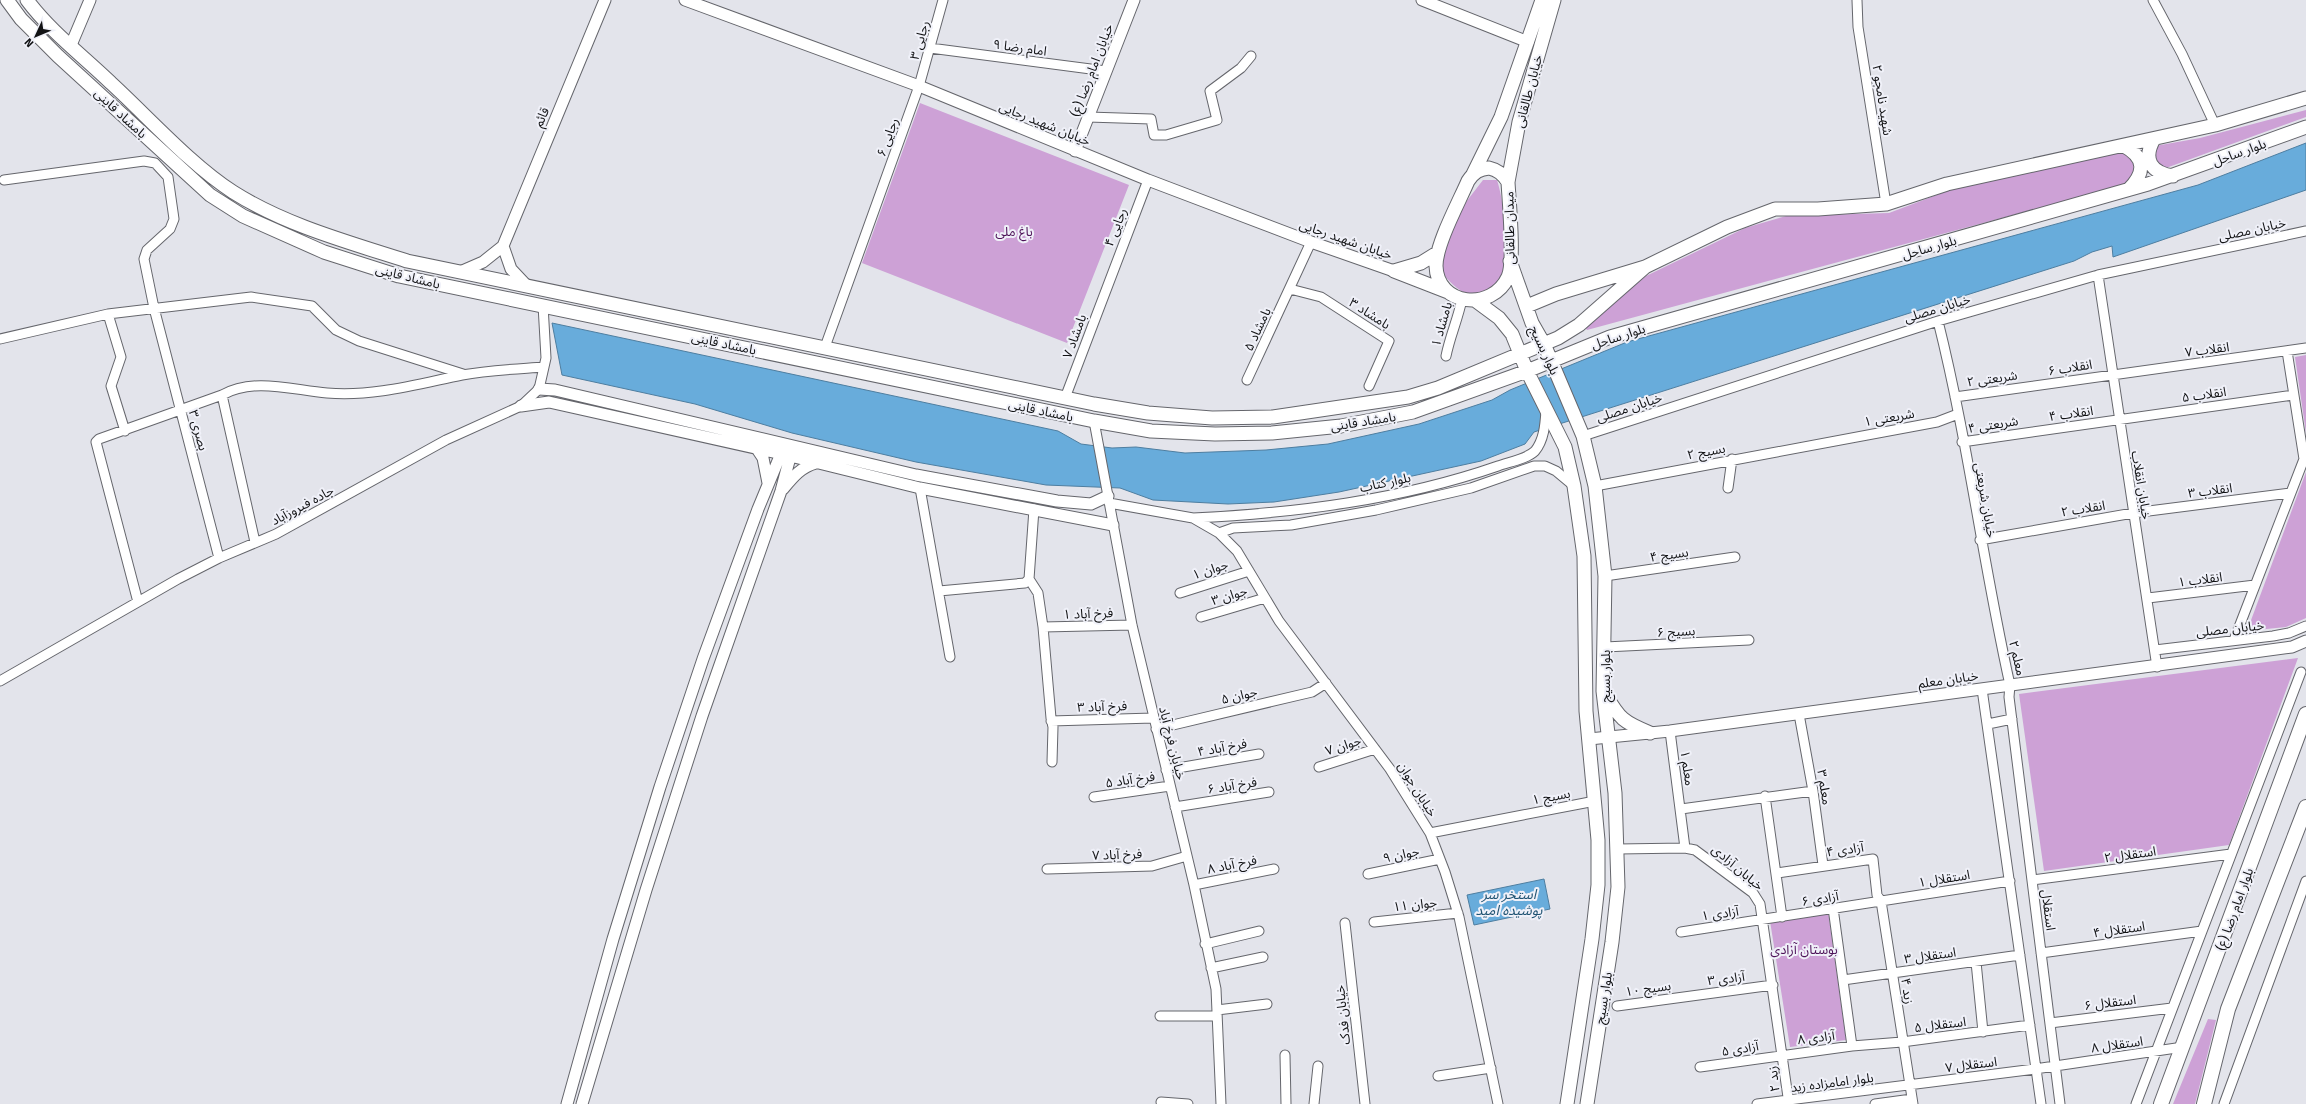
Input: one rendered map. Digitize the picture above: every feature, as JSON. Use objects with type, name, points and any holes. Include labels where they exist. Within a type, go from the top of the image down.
[{"type":"main road","name":"بامشاد قاینی","points":[[7,0],[21,19],[58,56],[210,195],[243,216],[324,252],[399,276],[1094,421],[1151,431],[1215,434],[1272,433],[1341,426],[1413,412],[1442,403],[1527,371]]},
{"type":"main road","name":"بامشاد قاینی","points":[[27,0],[34,10],[218,181],[250,202],[325,235],[407,261],[1065,398],[1148,413],[1212,418],[1273,417],[1408,397],[1438,388],[1520,354]]},
{"type":"main road","name":"خیابان طالقانی","points":[[1508,182],[1542,0]]},
{"type":"main road","name":"خیابان طالقانی","points":[[1473,174],[1501,117],[1554,0]]},
{"type":"main road","name":"بلوار ساحل","points":[[1527,306],[1556,294],[1645,267],[1727,227],[1775,209],[1818,209],[1886,204],[1947,184],[2215,125],[2306,98]]},
{"type":"main road","name":"بلوار ساحل","points":[[1527,371],[1550,360],[1610,337],[2127,190],[2173,176],[2306,127]]},
{"type":"main road","points":[[2154,139],[2149,148],[2149,158],[2153,167],[2161,174],[2173,176]]},
{"type":"main road","points":[[2124,146],[2132,151],[2137,157],[2142,171],[2139,179],[2127,190]]},
{"type":"main road","name":"میدان طالقانی","points":[[1489,168],[1504,175],[1508,182],[1509,275],[1502,288],[1490,297],[1476,301],[1462,299],[1449,292],[1440,281],[1436,267],[1438,253],[1473,174],[1480,169],[1489,168]]},
{"type":"main road","points":[[1394,271],[1421,263],[1438,253]]},
{"type":"main road","name":"بلوار بسیج","points":[[1510,261],[1532,323],[1544,344],[1583,436],[1595,486],[1605,576],[1603,691],[1607,737],[1615,793],[1618,849],[1618,887],[1612,942],[1587,1104]]},
{"type":"main road","name":"بلوار ساحل","points":[[1520,354],[1558,338],[1579,325],[1645,267]]},
{"type":"main road","points":[[1394,271],[1449,292]]},
{"type":"main road","name":"بلوار بسیج","points":[[1476,301],[1499,318],[1512,334],[1527,371],[1565,447],[1574,486],[1584,562],[1584,664],[1598,840],[1598,885],[1592,939],[1567,1104]]},
{"type":"main road","points":[[728,344],[731,328]]},
{"type":"main road","points":[[1438,388],[1442,403]]},
{"type":"main road","points":[[1603,691],[1617,716],[1626,723],[1650,733]]},
{"type":"main road","name":"بلوار امام رضا (ع)","points":[[2161,1104],[2306,714]]},
{"type":"main road","points":[[2204,1104],[2228,1009],[2306,807]]},
{"type":"street","points":[[71,45],[90,0]]},
{"type":"street","name":"قائم","points":[[460,272],[483,262],[503,246],[605,0]]},
{"type":"street","name":"خیابان شهید رجایی","points":[[685,0],[919,86],[1148,180],[1311,242],[1394,271]]},
{"type":"street","name":"رجایی ۳","points":[[919,86],[943,0]]},
{"type":"street","name":"خیابان امام رضا (ع)","points":[[1075,151],[1134,0]]},
{"type":"street","points":[[1422,0],[1534,43]]},
{"type":"street","name":"شهید نامجو ۲","points":[[1857,0],[1858,27],[1886,204]]},
{"type":"street","points":[[2154,0],[2195,80],[2215,125]]},
{"type":"street","name":"امام رضا ۹","points":[[930,48],[1106,71]]},
{"type":"street","points":[[1088,117],[1151,119],[1154,136],[1166,135],[1217,120],[1210,91],[1241,68],[1251,56]]},
{"type":"street","name":"رجایی ۶","points":[[825,347],[919,86]]},
{"type":"street","name":"بصری ۳","points":[[4,180],[144,161],[155,163],[162,168],[168,177],[174,219],[170,229],[144,254],[154,308],[219,558]]},
{"type":"street","name":"رجایی ۴","points":[[1107,284],[1148,180]]},
{"type":"street","name":"خیابان مصلی","points":[[1583,436],[1938,321],[2098,275],[2306,231]]},
{"type":"street","name":"بامشاد ۵","points":[[1247,380],[1311,242]]},
{"type":"street","points":[[503,246],[511,269],[527,286]]},
{"type":"street","name":"خیابان انقلاب","points":[[2098,275],[2133,513],[2148,598],[2157,667]]},
{"type":"street","name":"بامشاد ۷","points":[[1065,398],[1107,284]]},
{"type":"street","name":"بامشاد ۳","points":[[1290,289],[1321,297],[1389,341],[1369,386]]},
{"type":"street","points":[[0,339],[108,314],[251,297],[312,306],[336,330],[359,341],[464,375]]},
{"type":"street","name":"بامشاد ۱","points":[[1446,356],[1452,331],[1458,319],[1462,299]]},
{"type":"street","points":[[543,305],[546,358],[539,389],[555,390],[787,450],[1057,501],[1091,504],[1108,499],[1192,518]]},
{"type":"street","points":[[108,314],[121,357],[111,386],[125,430]]},
{"type":"street","name":"خیابان شریعتی","points":[[1938,321],[1950,368],[1962,442],[1999,636]]},
{"type":"street","name":"انقلاب ۷","points":[[2112,374],[2306,348]]},
{"type":"street","points":[[2234,640],[2304,459],[2287,351]]},
{"type":"street","points":[[138,602],[96,442],[125,430],[181,411],[231,390],[268,385],[328,393],[360,394],[401,388],[464,375],[544,366]]},
{"type":"street","name":"انقلاب ۶","points":[[2033,386],[2112,374]]},
{"type":"street","name":"شریعتی ۲","points":[[1955,396],[2033,386]]},
{"type":"street","name":"جاده فیروزآباد","points":[[0,681],[138,602],[219,558],[316,513],[446,440],[521,406],[539,389]]},
{"type":"street","name":"انقلاب ۵","points":[[2119,419],[2293,394]]},
{"type":"street","points":[[222,395],[255,542]]},
{"type":"street","points":[[521,406],[549,402],[757,449],[787,450],[816,463],[920,488],[1113,525]]},
{"type":"street","name":"بلوار کتاب","points":[[1192,518],[1294,511],[1361,500],[1457,479],[1524,457],[1534,452],[1542,439],[1546,410]]},
{"type":"street","name":"شریعتی ۱","points":[[1823,442],[1937,422],[1958,414]]},
{"type":"street","name":"انقلاب ۴","points":[[2027,432],[2119,419]]},
{"type":"street","name":"خیابان فرخ آباد","points":[[1094,421],[1132,625],[1194,885],[1205,944],[1216,989],[1221,1104]]},
{"type":"street","name":"شریعتی ۴","points":[[1962,442],[2027,432]]},
{"type":"street","name":"بسیج ۲","points":[[1595,486],[1823,442]]},
{"type":"street","points":[[757,449],[763,458],[768,483]]},
{"type":"street","points":[[567,1104],[613,940],[660,787],[703,659],[768,483],[787,450]]},
{"type":"street","points":[[582,1104],[646,890],[699,724],[781,491],[787,450]]},
{"type":"street","points":[[1524,457],[1529,463],[1526,468]]},
{"type":"street","points":[[1728,488],[1732,459]]},
{"type":"street","points":[[781,491],[797,473],[807,465],[816,463]]},
{"type":"street","name":"بلوار کتاب","points":[[1219,533],[1233,528],[1291,525],[1384,508],[1471,488],[1526,468],[1545,466],[1556,471],[1574,486]]},
{"type":"street","points":[[920,488],[950,656]]},
{"type":"street","name":"انقلاب ۳","points":[[2133,513],[2290,493]]},
{"type":"street","points":[[1034,509],[1029,579],[1038,593],[1044,627],[1051,721],[1054,727],[1052,762]]},
{"type":"street","name":"انقلاب ۲","points":[[1980,540],[2133,513]]},
{"type":"street","name":"خیابان جوان","points":[[1192,518],[1219,533],[1237,551],[1264,598],[1295,644],[1375,748],[1430,833],[1458,913],[1498,1104]]},
{"type":"street","name":"بسیج ۴","points":[[1605,576],[1736,557]]},
{"type":"street","name":"جوان ۱","points":[[1180,593],[1249,570]]},
{"type":"street","points":[[939,591],[1024,583],[1029,579]]},
{"type":"street","name":"انقلاب ۱","points":[[2148,598],[2255,585]]},
{"type":"street","name":"جوان ۳","points":[[1201,617],[1264,598]]},
{"type":"street","name":"فرخ آباد ۱","points":[[1044,627],[1132,625]]},
{"type":"street","name":"خیابان مصلی","points":[[2155,650],[2289,633],[2306,626]]},
{"type":"street","name":"معلم ۲","points":[[1999,636],[2010,685]]},
{"type":"street","name":"بسیج ۶","points":[[1604,647],[1749,640]]},
{"type":"street","points":[[2292,647],[2306,641]]},
{"type":"street","points":[[2292,647],[2306,651]]},
{"type":"street","name":"خیابان معلم","points":[[1589,739],[1670,731],[2010,685],[2157,667],[2292,647]]},
{"type":"street","points":[[2136,1104],[2301,672]]},
{"type":"street","name":"جوان ۵","points":[[1156,729],[1312,692],[1326,683]]},
{"type":"street","name":"استقلال","points":[[2010,685],[2009,697],[2060,1104]]},
{"type":"street","points":[[1982,689],[2041,1104]]},
{"type":"street","name":"معلم ۳","points":[[1799,714],[1813,791],[1823,865]]},
{"type":"street","name":"فرخ آباد ۳","points":[[1051,721],[1153,718]]},
{"type":"street","points":[[1988,724],[2012,720]]},
{"type":"street","name":"معلم ۱","points":[[1670,731],[1685,848]]},
{"type":"street","name":"جوان ۷","points":[[1319,767],[1375,748]]},
{"type":"street","name":"فرخ آباد ۴","points":[[1166,770],[1259,754]]},
{"type":"street","name":"فرخ آباد ۵","points":[[1094,797],[1170,786]]},
{"type":"street","points":[[1681,809],[1765,796],[1813,791]]},
{"type":"street","name":"فرخ آباد ۶","points":[[1175,807],[1268,792]]},
{"type":"street","points":[[1765,796],[1782,917]]},
{"type":"street","name":"بسیج ۱","points":[[1430,833],[1595,801]]},
{"type":"street","name":"خیابان آزادی","points":[[1618,849],[1685,848],[1704,855],[1753,893],[1760,904],[1764,920],[1783,1054]]},
{"type":"street","name":"استقلال ۲","points":[[2032,880],[2231,854]]},
{"type":"street","name":"فرخ آباد ۷","points":[[1047,869],[1152,866],[1187,856]]},
{"type":"street","name":"جوان ۹","points":[[1368,874],[1440,859]]},
{"type":"street","name":"آزادی ۴","points":[[1777,873],[1823,865],[1873,859],[1877,895],[1881,901]]},
{"type":"street","name":"فرخ آباد ۸","points":[[1194,885],[1274,869]]},
{"type":"street","name":"استقلال ۱","points":[[1881,901],[2010,880]]},
{"type":"street","points":[[2224,1104],[2303,896],[2306,882]]},
{"type":"street","name":"آزادی ۶","points":[[1764,920],[1881,901]]},
{"type":"street","name":"زید ۴","points":[[1881,901],[1912,1102]]},
{"type":"street","points":[[1833,908],[1852,1046]]},
{"type":"street","name":"جوان ۱۱","points":[[1374,922],[1458,913]]},
{"type":"street","name":"آزادی ۱","points":[[1681,932],[1764,920]]},
{"type":"street","name":"خیابان فدک","points":[[1344,923],[1365,1104]]},
{"type":"street","points":[[1205,944],[1259,931]]},
{"type":"street","name":"استقلال ۴","points":[[2041,954],[2202,931]]},
{"type":"street","name":"استقلال ۳","points":[[1843,980],[2020,955]]},
{"type":"street","points":[[1211,968],[1263,957]]},
{"type":"street","points":[[1976,962],[1983,1032]]},
{"type":"street","name":"آزادی ۳","points":[[1682,997],[1773,985]]},
{"type":"street","name":"بسیج ۱۰","points":[[1617,1006],[1682,997]]},
{"type":"street","points":[[1160,1016],[1217,1013],[1267,1004]]},
{"type":"street","name":"استقلال ۶","points":[[2050,1023],[2172,1008]]},
{"type":"street","name":"استقلال ۵","points":[[1852,1046],[1902,1042],[2030,1025]]},
{"type":"street","name":"آزادی ۸","points":[[1783,1054],[1852,1046]]},
{"type":"street","name":"استقلال ۸","points":[[2035,1069],[2182,1047]]},
{"type":"street","name":"آزادی ۵","points":[[1700,1067],[1783,1054]]},
{"type":"street","name":"زید ۲","points":[[1783,1054],[1788,1102]]},
{"type":"street","points":[[1285,1055],[1286,1104]]},
{"type":"street","points":[[1314,1104],[1318,1066]]},
{"type":"street","points":[[1438,1076],[1491,1068]]},
{"type":"street","name":"استقلال ۷","points":[[1910,1085],[2035,1069]]},
{"type":"street","name":"بلوار امامزاده زید","points":[[1757,1104],[1788,1102],[1910,1085]]},
{"type":"street","points":[[1161,1102],[1188,1104]]},
{"type":"street","name":"بلوار امامزاده زید","points":[[1875,1104],[1912,1102]]},
{"type":"green space","name":"باغ ملی","points":[[920,103],[1129,185],[1067,343],[862,263]]},
{"type":"green space","points":[[2306,110],[2306,117],[2166,168],[2159,165],[2155,157],[2155,146],[2200,138]]},
{"type":"green space","points":[[2126,151],[2132,160],[2134,168],[2127,184],[1587,330],[1585,327],[1646,276],[1745,228],[1786,216],[1889,213],[1950,190]]},
{"type":"green space","points":[[1483,180],[1497,180],[1500,189],[1505,226],[1506,263],[1500,281],[1484,293],[1470,295],[1458,289],[1441,272],[1443,255],[1459,211]]},
{"type":"green space","points":[[2306,355],[2306,433],[2295,357]]},
{"type":"green space","points":[[2306,472],[2306,618],[2286,627],[2247,631]]},
{"type":"green space","points":[[2298,658],[2229,845],[2044,871],[2019,694]]},
{"type":"green space","name":"بوستان آزادی","points":[[1828,911],[1846,1040],[1790,1047],[1770,921]]},
{"type":"green space","points":[[2208,1019],[2216,1020],[2195,1104],[2173,1104]]},
{"type":"water","points":[[2306,143],[2306,190],[2113,257],[2112,246],[2092,252],[2074,261],[1534,432],[1525,444],[1481,461],[1339,492],[1274,502],[1228,504],[1153,500],[1120,488],[1046,485],[916,462],[792,433],[695,404],[562,375],[552,323],[1058,431],[1081,444],[1112,448],[1136,447],[1185,453],[1266,450],[1328,444],[1419,424],[1492,400],[1510,390],[1627,342],[2198,185]]},
{"type":"water","name":"استخر سر پوشیده امید","points":[[1544,879],[1550,909],[1474,925],[1467,895]]}]
